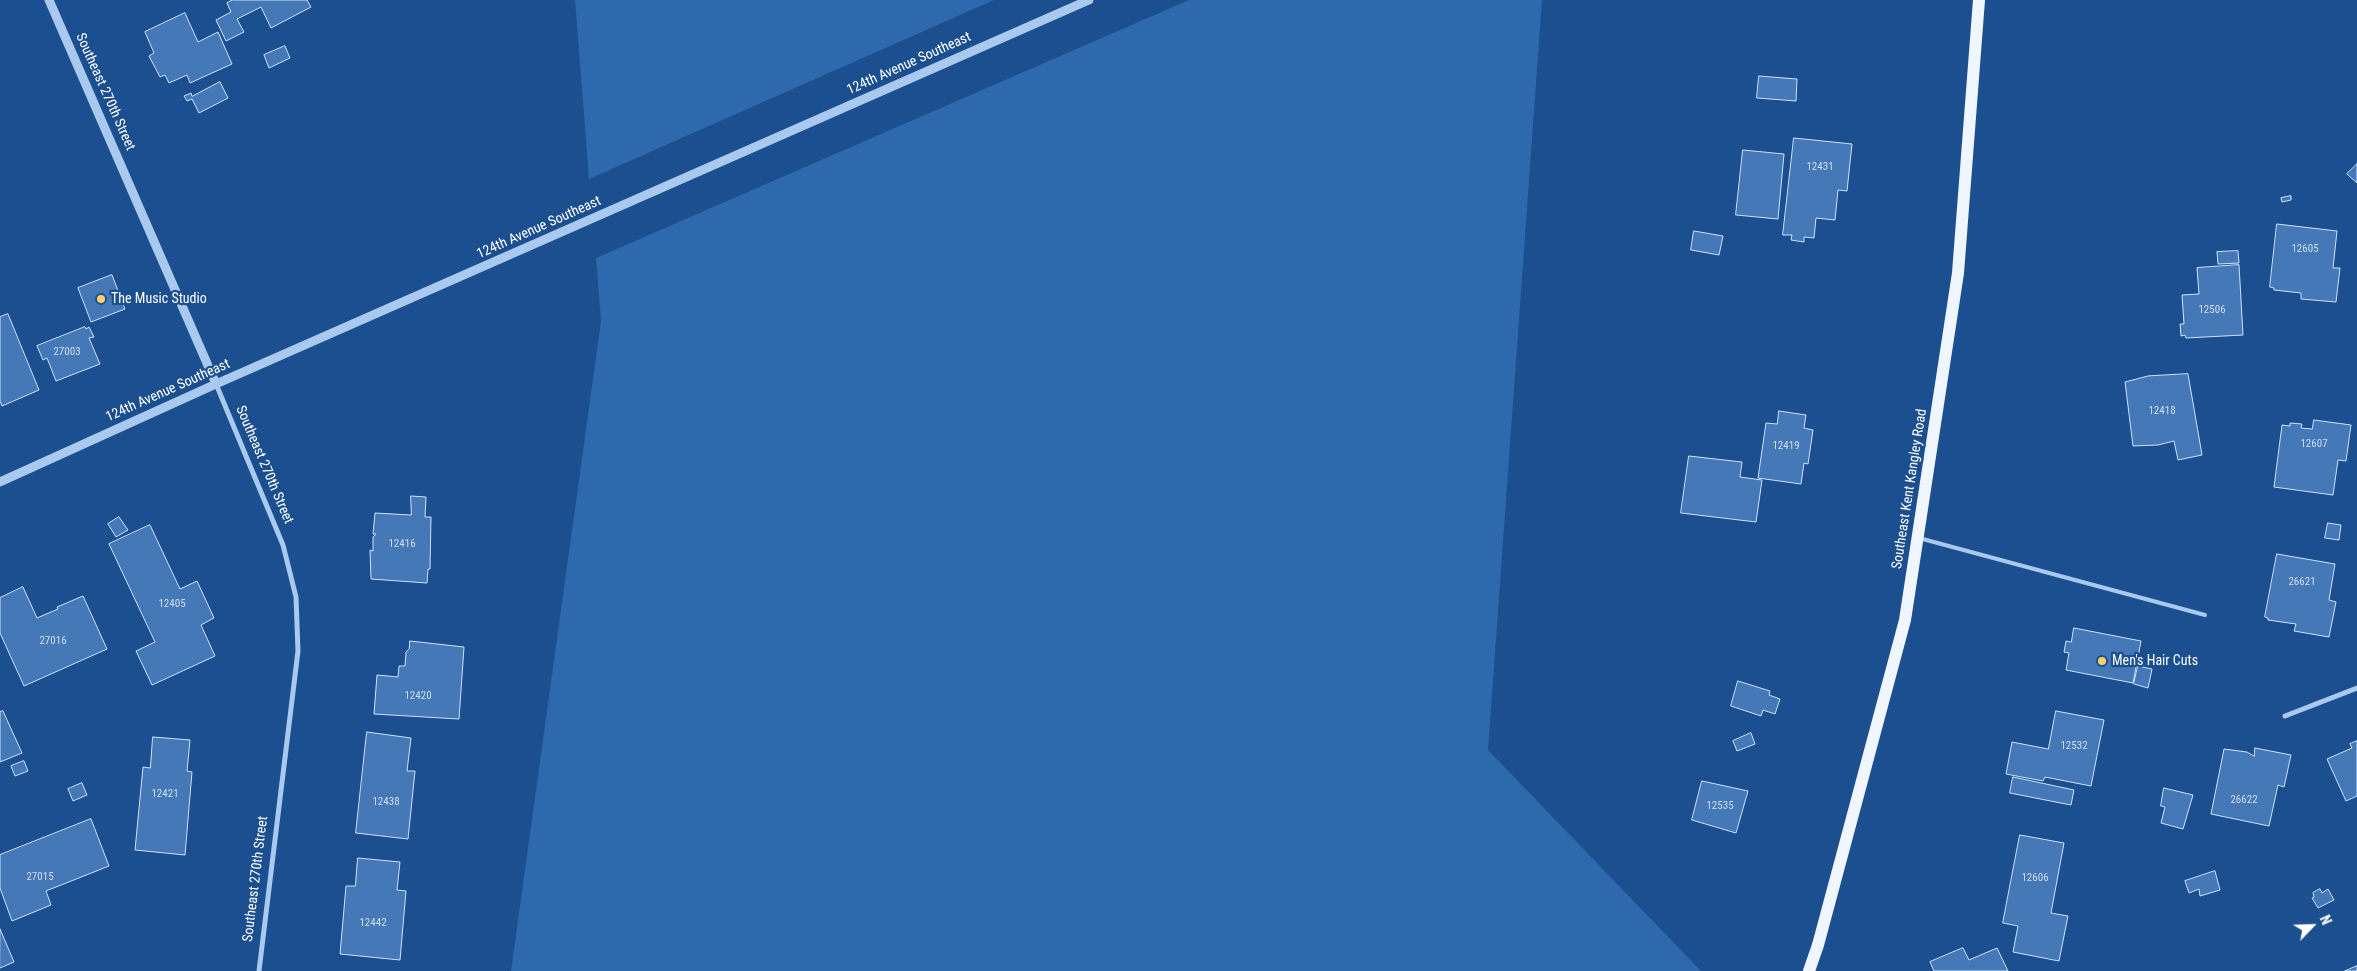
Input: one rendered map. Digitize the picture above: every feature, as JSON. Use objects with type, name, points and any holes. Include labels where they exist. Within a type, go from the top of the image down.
[{"type":"main road","name":"Southeast Kent Kangley Road","points":[[1809,971],[1821,936],[1905,620],[1958,273],[1978,0]]},
{"type":"street","name":"Southeast 270th Street","points":[[49,0],[216,384],[283,545],[296,597],[298,651],[259,971]]},
{"type":"street","name":"124th Avenue Southeast","points":[[0,482],[216,384],[1088,0]]},
{"type":"street","points":[[2285,716],[2357,688]]},
{"type":"lane","points":[[1917,538],[2205,615]]},
{"type":"shaded area","points":[[575,0],[994,0],[589,179]]},
{"type":"shaded area","points":[[1189,0],[1542,0],[1488,750],[1701,971],[511,971],[601,321],[596,258]]},
{"type":"building","points":[[233,0],[307,0],[311,7],[271,28],[261,7],[237,19],[244,32],[226,41],[216,20],[231,12],[227,3]]},
{"type":"building","points":[[185,13],[198,42],[218,32],[232,64],[190,83],[187,75],[169,83],[165,75],[160,77],[149,56],[154,53],[145,32]]},
{"type":"building","points":[[285,46],[290,58],[269,68],[264,55]]},
{"type":"building","points":[[1759,76],[1797,79],[1796,101],[1757,98]]},
{"type":"building","points":[[220,82],[228,98],[199,113],[192,99],[187,101],[184,96],[191,93],[192,96]]},
{"type":"building","points":[[1794,138],[1852,144],[1847,191],[1838,190],[1835,220],[1816,218],[1814,238],[1804,237],[1804,242],[1791,240],[1792,235],[1783,235]]},
{"type":"building","points":[[1743,150],[1784,154],[1778,219],[1736,215]]},
{"type":"building","points":[[2357,164],[2357,183],[2347,174]]},
{"type":"building","points":[[2291,196],[2291,200],[2282,202],[2281,198]]},
{"type":"building","points":[[2277,224],[2337,231],[2333,268],[2340,268],[2336,302],[2301,299],[2301,293],[2274,290],[2274,288],[2270,287]]},
{"type":"building","points":[[1694,231],[1723,236],[1719,255],[1691,250]]},
{"type":"building","points":[[2238,251],[2239,263],[2218,264],[2217,252]]},
{"type":"building","points":[[2239,265],[2243,335],[2186,338],[2185,335],[2181,336],[2180,324],[2184,324],[2182,295],[2199,294],[2197,268]]},
{"type":"building","name":"The Music Studio","points":[[112,275],[125,309],[91,322],[78,288]]},
{"type":"building","points":[[8,314],[39,390],[2,406],[0,401],[0,317]]},
{"type":"building","points":[[85,327],[86,329],[89,327],[94,337],[89,338],[100,364],[56,381],[47,358],[43,360],[37,346]]},
{"type":"building","points":[[2188,374],[2202,455],[2178,460],[2174,441],[2158,445],[2133,446],[2125,382],[2148,376]]},
{"type":"building","points":[[1779,411],[1806,415],[1804,428],[1813,430],[1808,464],[1804,463],[1801,484],[1758,478],[1766,423],[1777,424]]},
{"type":"building","points":[[2314,420],[2351,425],[2346,461],[2338,460],[2333,495],[2274,487],[2282,425],[2290,426],[2290,423],[2302,424],[2301,428],[2312,429]]},
{"type":"building","points":[[1689,456],[1742,462],[1740,477],[1762,480],[1756,522],[1681,513]]},
{"type":"building","points":[[411,496],[426,497],[425,517],[431,517],[430,569],[428,569],[427,583],[371,579],[370,550],[373,551],[373,537],[376,534],[373,534],[375,513],[411,515]]},
{"type":"building","points":[[119,517],[128,530],[116,537],[108,524]]},
{"type":"building","points":[[2328,523],[2341,525],[2339,540],[2325,538]]},
{"type":"building","points":[[150,525],[180,589],[197,581],[214,618],[201,625],[215,656],[152,685],[136,651],[155,642],[109,544]]},
{"type":"building","points":[[2277,554],[2335,564],[2329,600],[2336,602],[2329,637],[2294,631],[2296,624],[2268,620],[2265,617]]},
{"type":"building","points":[[23,587],[37,618],[83,596],[107,649],[24,686],[0,633],[0,598]]},
{"type":"building","name":"Men's Hair Cuts","points":[[2074,628],[2141,641],[2133,683],[2066,670],[2069,653],[2064,652],[2066,641],[2071,642]]},
{"type":"building","points":[[410,641],[464,647],[459,719],[374,714],[377,675],[398,677],[399,666],[405,666],[406,652],[409,649]]},
{"type":"building","points":[[2138,666],[2152,669],[2148,688],[2134,684]]},
{"type":"building","points":[[1738,681],[1770,691],[1769,695],[1780,699],[1775,714],[1763,710],[1761,716],[1731,706]]},
{"type":"building","points":[[3,711],[22,753],[0,762],[0,712]]},
{"type":"building","points":[[2056,711],[2104,720],[2091,786],[2045,777],[2043,781],[2006,774],[2012,742],[2048,749]]},
{"type":"building","points":[[367,732],[411,738],[407,771],[415,771],[408,839],[356,833]]},
{"type":"building","points":[[1751,733],[1755,744],[1737,751],[1733,741]]},
{"type":"building","points":[[153,737],[190,740],[187,771],[192,772],[185,855],[135,850],[143,767],[150,768]]},
{"type":"building","points":[[2357,741],[2357,796],[2346,801],[2327,759],[2352,748],[2350,744]]},
{"type":"building","points":[[2255,748],[2291,755],[2284,787],[2278,785],[2269,826],[2211,814],[2224,749],[2247,752],[2254,756]]},
{"type":"building","points":[[24,761],[28,771],[15,776],[11,766]]},
{"type":"building","points":[[2013,777],[2074,790],[2071,805],[2010,793]]},
{"type":"building","points":[[1702,781],[1748,791],[1736,833],[1692,820]]},
{"type":"building","points":[[82,783],[87,795],[73,801],[68,789]]},
{"type":"building","points":[[2164,788],[2193,795],[2183,829],[2161,823],[2165,807],[2161,806]]},
{"type":"building","points":[[91,819],[109,866],[46,891],[51,905],[12,921],[0,888],[0,855]]},
{"type":"building","points":[[2020,835],[2064,843],[2051,913],[2068,916],[2059,961],[2013,952],[2018,926],[2003,923]]},
{"type":"building","points":[[358,858],[400,862],[397,890],[406,891],[400,960],[340,954],[346,886],[355,886]]},
{"type":"building","points":[[2215,871],[2220,890],[2200,896],[2199,889],[2189,893],[2185,881]]},
{"type":"building","points":[[2320,889],[2322,893],[2328,889],[2334,900],[2318,908],[2312,898],[2314,897],[2313,893]]},
{"type":"building","points":[[0,929],[14,962],[0,968]]},
{"type":"building","points":[[1963,948],[1969,960],[1997,948],[2008,971],[1934,971],[1930,962]]},
{"type":"building","points":[[2357,966],[2357,971],[2345,971]]},
{"type":"place","name":"The Music Studio","points":[[101,299]]},
{"type":"place","name":"Men's Hair Cuts","points":[[2102,661]]}]
